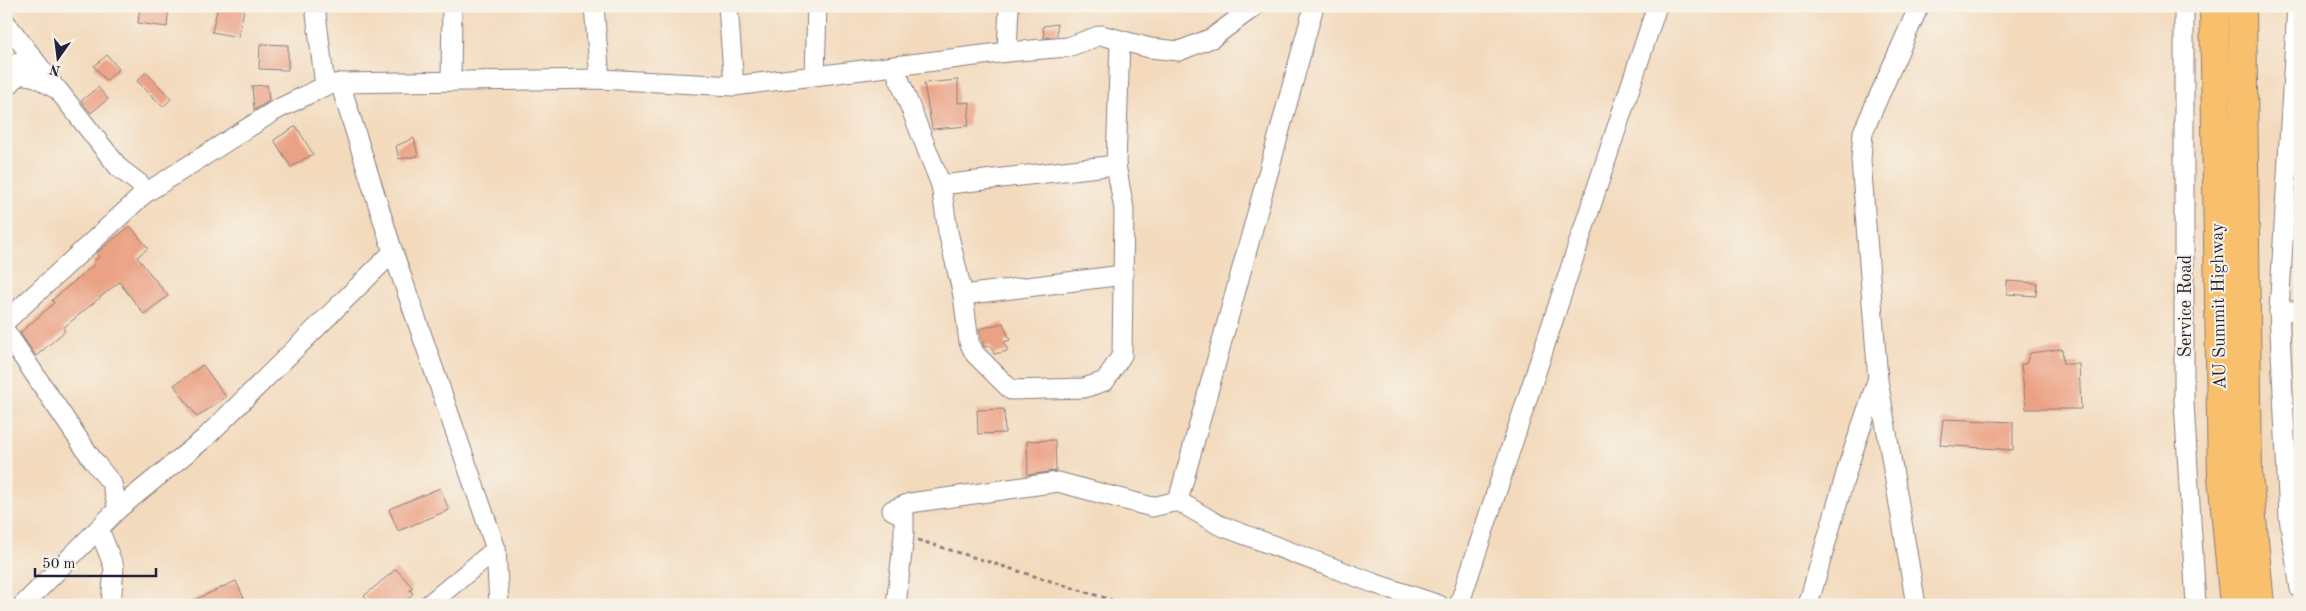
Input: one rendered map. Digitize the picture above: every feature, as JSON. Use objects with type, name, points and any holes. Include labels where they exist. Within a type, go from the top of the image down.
[{"type":"main road","name":"AU Summit Highway","points":[[2214,6],[2222,476],[2234,605]]},
{"type":"main road","name":"AU Summit Highway","points":[[2242,6],[2248,474],[2260,605]]},
{"type":"street","points":[[315,6],[333,85],[496,549],[499,605]]},
{"type":"street","points":[[451,81],[452,6]]},
{"type":"street","points":[[594,6],[600,79]]},
{"type":"street","points":[[728,6],[734,86]]},
{"type":"street","points":[[815,75],[817,6]]},
{"type":"street","points":[[1007,52],[1009,6]]},
{"type":"street","points":[[6,321],[144,194],[276,110],[333,85],[600,79],[734,86],[1007,52],[1068,47],[1100,35],[1150,48],[1179,51],[1212,38],[1255,6]]},
{"type":"street","points":[[1178,501],[1314,6]]},
{"type":"street","points":[[1459,605],[1657,6]]},
{"type":"street","points":[[1916,605],[1878,380],[1861,160],[1863,132],[1919,6]]},
{"type":"street","name":"Service Road","points":[[2184,6],[2184,402],[2196,605]]},
{"type":"street","points":[[2298,9],[2279,311],[2289,518],[2300,589]]},
{"type":"street","points":[[10,27],[119,168],[140,184],[144,194]]},
{"type":"street","points":[[6,88],[19,74],[20,51],[10,27]]},
{"type":"street","points":[[894,66],[941,185],[948,232],[963,295],[969,342],[975,354],[1011,390],[1084,388],[1105,381],[1122,356],[1124,209],[1116,165],[1120,40]]},
{"type":"street","points":[[19,74],[36,77],[58,90]]},
{"type":"street","points":[[941,185],[1116,165]]},
{"type":"street","points":[[23,605],[118,509],[205,438],[393,252]]},
{"type":"street","points":[[963,295],[1123,275]]},
{"type":"street","points":[[2279,311],[2300,311]]},
{"type":"street","points":[[6,332],[92,459],[112,484],[118,509]]},
{"type":"street","points":[[1808,605],[1849,463],[1878,380]]},
{"type":"street","points":[[896,605],[904,536],[904,516],[892,510],[910,503],[1058,482],[1152,507],[1178,501],[1219,525],[1376,584],[1439,605]]},
{"type":"street","points":[[99,529],[114,567],[111,605]]},
{"type":"street","points":[[428,605],[496,549]]},
{"type":"path","points":[[904,536],[1128,605]]},
{"type":"building","points":[[140,6],[169,6],[167,27],[138,23]]},
{"type":"building","points":[[218,6],[245,6],[238,37],[212,32]]},
{"type":"building","points":[[1057,24],[1057,37],[1044,38],[1043,26]]},
{"type":"building","points":[[260,44],[288,45],[288,70],[259,69]]},
{"type":"building","points":[[107,55],[119,69],[106,81],[94,66]]},
{"type":"building","points":[[146,72],[171,99],[163,107],[137,81]]},
{"type":"building","points":[[958,80],[958,103],[970,102],[968,126],[932,129],[924,83]]},
{"type":"building","points":[[267,85],[269,101],[254,110],[252,86]]},
{"type":"building","points":[[98,87],[108,99],[91,113],[81,101]]},
{"type":"building","points":[[296,126],[313,154],[291,167],[274,140]]},
{"type":"building","points":[[414,138],[418,156],[399,159],[396,146]]},
{"type":"building","points":[[130,226],[148,248],[137,257],[168,296],[144,314],[119,282],[63,328],[65,331],[36,356],[20,333],[54,303],[52,300],[95,264],[93,262],[99,257],[96,253]]},
{"type":"building","points":[[2007,281],[2037,283],[2036,296],[2007,294]]},
{"type":"building","points":[[1003,323],[1010,340],[1004,342],[1008,351],[994,354],[991,346],[984,347],[979,329]]},
{"type":"building","points":[[2062,349],[2063,364],[2079,364],[2081,409],[2026,409],[2021,364],[2026,364],[2030,353]]},
{"type":"building","points":[[203,365],[226,397],[197,417],[174,385]]},
{"type":"building","points":[[1004,409],[1005,433],[978,434],[977,410]]},
{"type":"building","points":[[1943,419],[2013,422],[2013,450],[1940,445]]},
{"type":"building","points":[[1055,440],[1056,471],[1028,475],[1027,441]]},
{"type":"building","points":[[440,488],[449,510],[398,531],[389,509]]},
{"type":"building","points":[[396,569],[413,588],[410,590],[413,594],[401,605],[371,605],[364,596]]},
{"type":"building","points":[[236,581],[247,605],[183,605]]}]
